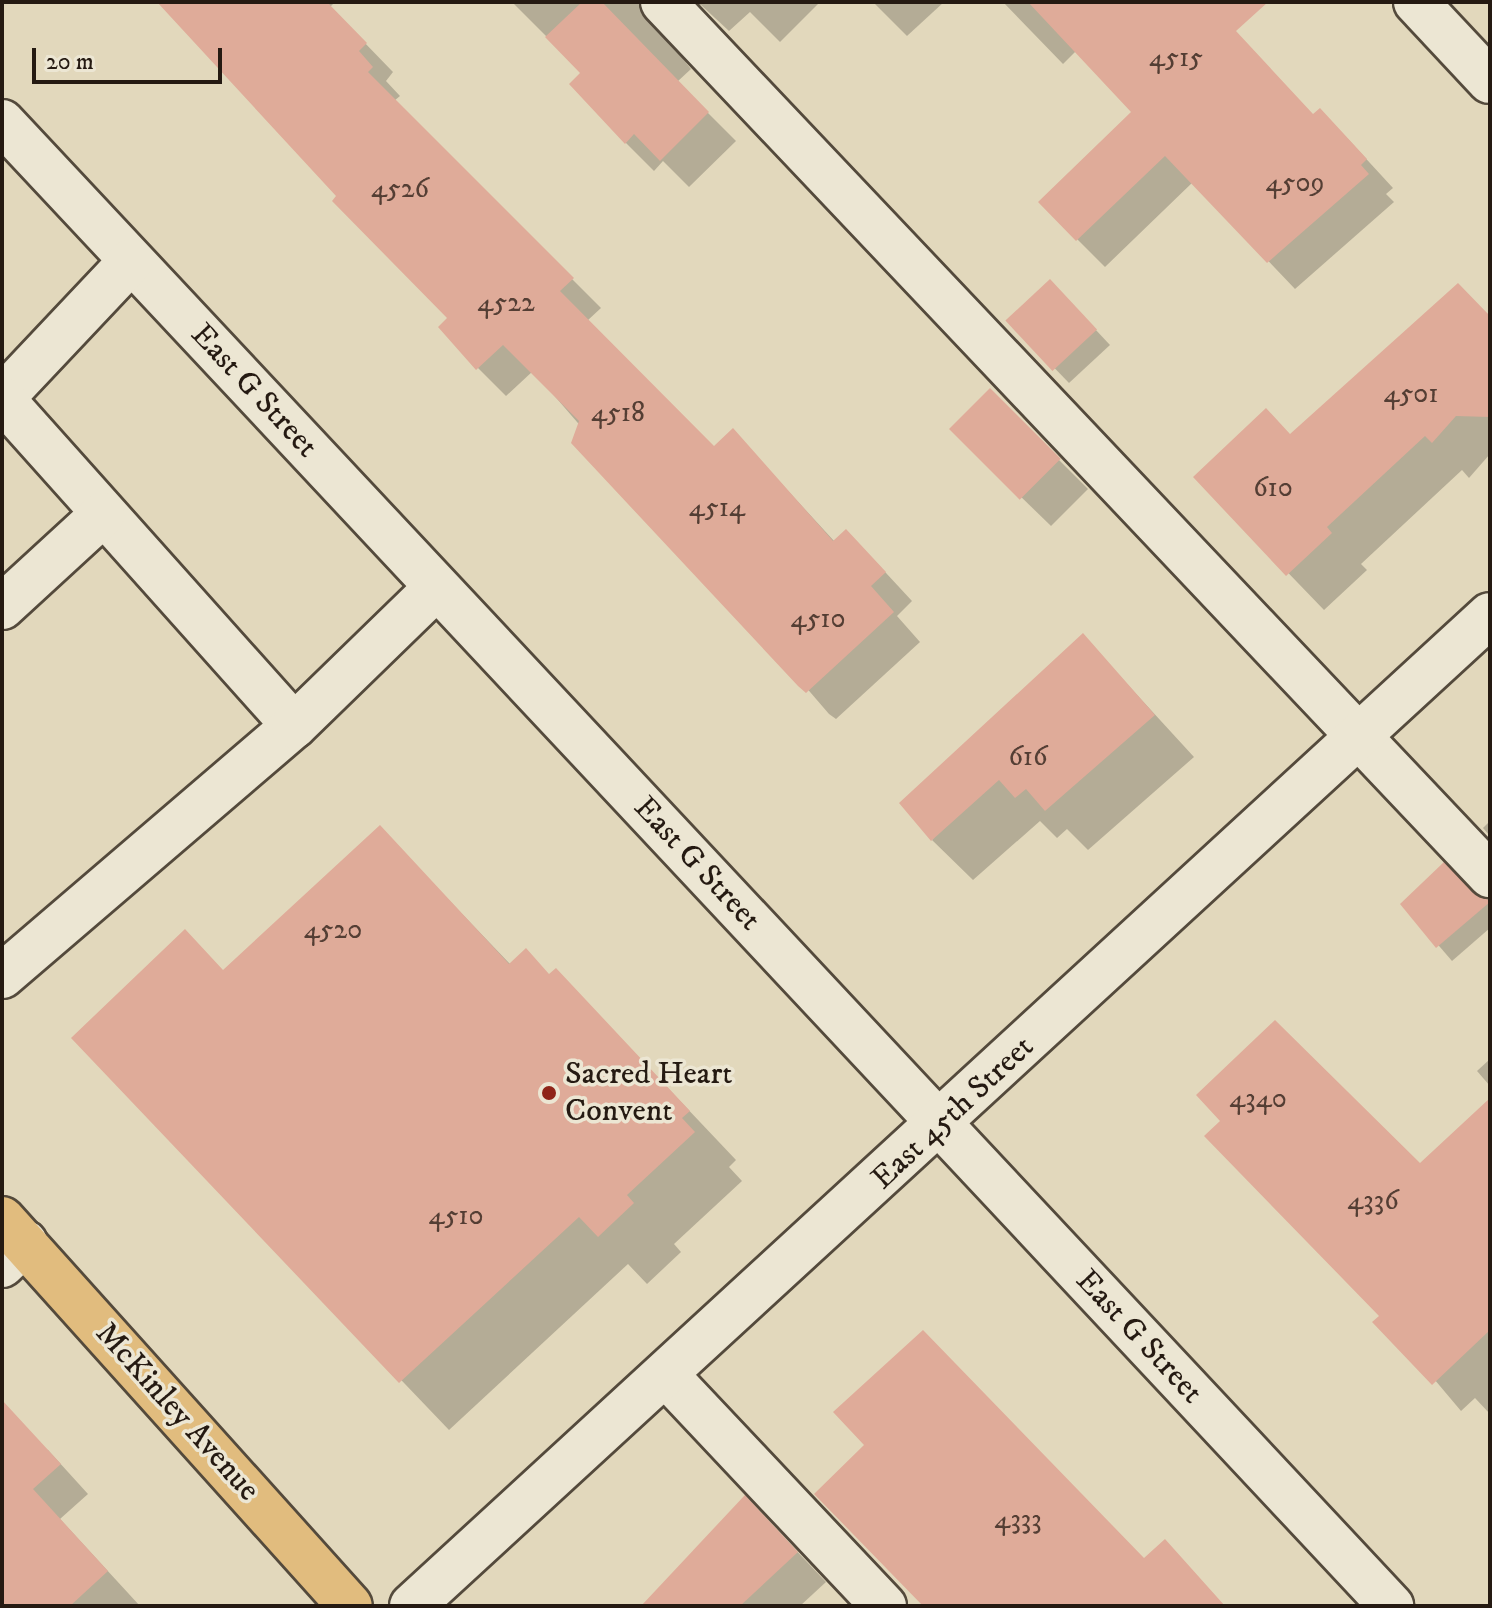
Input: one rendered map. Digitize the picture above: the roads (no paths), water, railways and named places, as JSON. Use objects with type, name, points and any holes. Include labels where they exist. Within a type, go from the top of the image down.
[{"type":"main road","name":"McKinley Avenue","points":[[10,1242],[346,1605]]},
{"type":"street","points":[[663,2],[1490,875]]},
{"type":"street","points":[[1416,2],[1490,81]]},
{"type":"street","name":"East G Street","points":[[2,122],[1391,1606]]},
{"type":"street","points":[[131,261],[2,399],[102,515],[294,726]]},
{"type":"street","points":[[2,607],[102,515]]},
{"type":"street","points":[[2,976],[294,726],[437,587]]},
{"type":"street","name":"East 45th Street","points":[[412,1606],[941,1125],[1490,615]]},
{"type":"street","points":[[666,1375],[884,1606]]},
{"type":"place","name":"Sacred Heart Convent","points":[[549,1093]]}]
